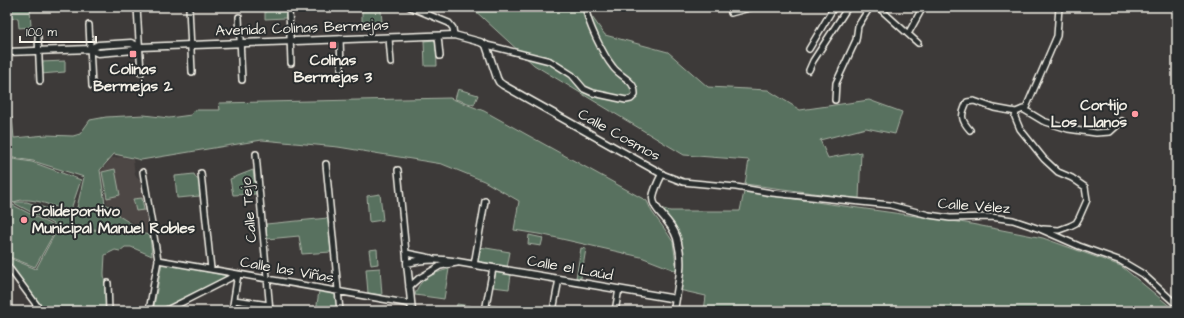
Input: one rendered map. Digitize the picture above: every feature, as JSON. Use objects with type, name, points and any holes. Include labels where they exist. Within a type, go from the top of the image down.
[{"type":"street","points":[[137,7],[141,73]]},
{"type":"street","points":[[189,7],[192,72]]},
{"type":"street","points":[[410,7],[449,23],[453,28],[454,35]]},
{"type":"street","points":[[486,45],[550,61],[572,75],[584,89],[593,93],[626,100],[632,99],[635,95],[635,88],[630,81],[613,67],[606,57],[590,22],[586,7]]},
{"type":"street","points":[[731,13],[753,7]]},
{"type":"street","points":[[809,49],[834,7]]},
{"type":"street","points":[[809,70],[813,61],[848,7]]},
{"type":"street","points":[[835,100],[836,83],[856,40],[858,26],[870,7]]},
{"type":"street","points":[[878,7],[884,9],[918,43]]},
{"type":"street","points":[[908,34],[923,7]]},
{"type":"street","points":[[1025,110],[1057,36],[1059,7]]},
{"type":"street","points":[[289,9],[291,63]]},
{"type":"street","points":[[239,17],[242,80]]},
{"type":"street","points":[[89,25],[92,86]]},
{"type":"street","name":"Avenida Colinas Bermejas","points":[[7,52],[90,48],[98,45],[131,43],[140,47],[454,35],[486,45]]},
{"type":"street","points":[[438,36],[440,56]]},
{"type":"street","points":[[38,37],[40,81]]},
{"type":"street","points":[[389,38],[391,63]]},
{"type":"street","points":[[340,39],[341,68]]},
{"type":"street","name":"Calle Cosmos","points":[[486,45],[497,78],[503,85],[662,174],[683,182],[736,187],[772,193]]},
{"type":"street","points":[[970,130],[964,123],[962,113],[967,102],[974,101],[994,108],[1016,112],[1022,109],[1043,121],[1068,129],[1110,132],[1122,121]]},
{"type":"street","points":[[1016,112],[1015,117],[1020,129],[1044,159],[1058,172],[1072,178],[1085,187],[1087,200],[1079,218],[1070,226],[1059,230],[1040,229]]},
{"type":"street","name":"Calle Tejo","points":[[256,154],[270,308]]},
{"type":"street","points":[[326,164],[340,311]]},
{"type":"street","points":[[398,170],[412,311]]},
{"type":"street","points":[[143,172],[158,260],[149,311]]},
{"type":"street","points":[[201,173],[211,269]]},
{"type":"street","points":[[662,174],[653,198],[654,205],[668,221],[675,232],[679,244],[680,268],[674,311]]},
{"type":"street","name":"Calle Vélez","points":[[772,193],[890,205],[929,215],[950,218],[991,217],[1014,220],[1121,261],[1143,274],[1177,305]]},
{"type":"street","points":[[474,265],[485,201]]},
{"type":"street","name":"Calle el Laúd","points":[[406,253],[676,299]]},
{"type":"street","name":"Calle el Laúd","points":[[407,262],[434,258]]},
{"type":"street","name":"Calle las Viñas","points":[[158,260],[411,304]]},
{"type":"street","name":"Calle el Laúd","points":[[409,288],[418,279],[440,266],[460,263]]},
{"type":"street","points":[[7,265],[41,311]]},
{"type":"street","points":[[485,311],[493,268]]},
{"type":"street","points":[[232,311],[238,274]]},
{"type":"street","points":[[165,311],[238,274]]},
{"type":"street","points":[[554,311],[559,279]]},
{"type":"street","points":[[108,283],[109,311]]},
{"type":"street","points":[[615,311],[619,289]]},
{"type":"street","points":[[234,300],[270,308]]},
{"type":"shaded area","points":[[121,157],[133,159],[135,175],[141,180],[150,233],[140,231],[133,222],[119,216],[115,208],[107,203],[101,171],[112,158]]},
{"type":"green space","points":[[30,7],[31,27],[19,28],[18,18],[7,19],[7,9]]},
{"type":"green space","points":[[471,7],[587,7],[587,10],[605,35],[668,52],[708,87],[768,90],[800,110],[869,100],[902,112],[895,134],[866,128],[820,140],[828,158],[861,152],[859,199],[745,184],[749,160],[684,155],[534,65]]},
{"type":"green space","points":[[286,8],[286,18],[265,19],[265,9]]},
{"type":"green space","points":[[381,10],[382,22],[362,23],[362,11]]},
{"type":"green space","points":[[435,40],[437,66],[425,66],[424,41]]},
{"type":"green space","points":[[65,61],[65,72],[41,74],[41,62]]},
{"type":"green space","points":[[458,89],[478,95],[474,105],[455,99]]},
{"type":"green space","points":[[450,98],[484,111],[647,201],[652,212],[673,242],[677,271],[641,257],[544,235],[514,230],[519,201],[484,181],[442,164],[338,147],[262,140],[141,160],[114,154],[100,170],[105,204],[115,209],[119,216],[132,224],[138,232],[59,227],[14,203],[27,202],[66,215],[76,212],[84,177],[33,161],[7,157],[7,117],[12,117],[14,138],[46,135],[73,136],[80,134],[90,120],[106,117],[144,115],[169,118],[191,115],[194,110],[220,110],[219,103]]},
{"type":"green space","name":"Polideportivo Municipal Manuel Robles","points":[[7,158],[32,162],[81,180],[70,212],[32,200],[17,201],[11,204],[57,228],[35,267],[7,256]]},
{"type":"green space","points":[[115,169],[120,195],[107,198],[102,172]]},
{"type":"green space","points":[[253,170],[256,194],[233,195],[230,179]]},
{"type":"green space","points":[[194,174],[199,180],[200,196],[177,198],[175,176]]},
{"type":"green space","points":[[744,192],[966,223],[1043,238],[1121,266],[1172,308],[1168,311],[704,311],[706,296],[679,290],[683,270],[679,237],[660,208],[670,211],[740,211]]},
{"type":"green space","points":[[380,194],[383,220],[369,222],[367,196]]},
{"type":"green space","points":[[142,198],[144,210],[136,211],[133,199]]},
{"type":"green space","points":[[328,218],[331,252],[302,254],[299,236],[267,239],[266,224]]},
{"type":"green space","points":[[58,228],[140,233],[150,235],[152,256],[131,247],[125,247],[120,251],[115,250],[105,255],[104,273],[106,311],[51,311],[47,309],[44,311],[7,261],[7,257],[36,269]]},
{"type":"green space","points":[[529,235],[543,238],[541,246],[528,244]]},
{"type":"green space","points":[[480,247],[510,252],[507,268],[477,263]]},
{"type":"green space","points":[[581,248],[586,249],[581,278],[576,278]]},
{"type":"green space","points":[[377,249],[378,264],[371,265],[369,250]]},
{"type":"green space","points":[[162,263],[228,276],[156,311],[153,311]]},
{"type":"green space","points":[[380,268],[382,295],[368,293],[366,269]]},
{"type":"green space","points":[[449,269],[444,299],[415,295],[420,284],[424,280],[438,272]]},
{"type":"green space","points":[[496,272],[511,275],[509,289],[493,287]]},
{"type":"green space","points":[[319,291],[336,294],[337,311],[316,311]]},
{"type":"green space","points":[[457,304],[482,308],[481,311],[456,311]]},
{"type":"green space","points":[[489,305],[525,311],[488,311]]},
{"type":"place","name":"Colinas Bermejas 3","points":[[333,45]]},
{"type":"place","name":"Colinas Bermejas 2","points":[[133,54]]},
{"type":"place","name":"Cortijo Los Llanos","points":[[1135,114]]},
{"type":"place","name":"Polideportivo Municipal Manuel Robles","points":[[24,220]]}]
